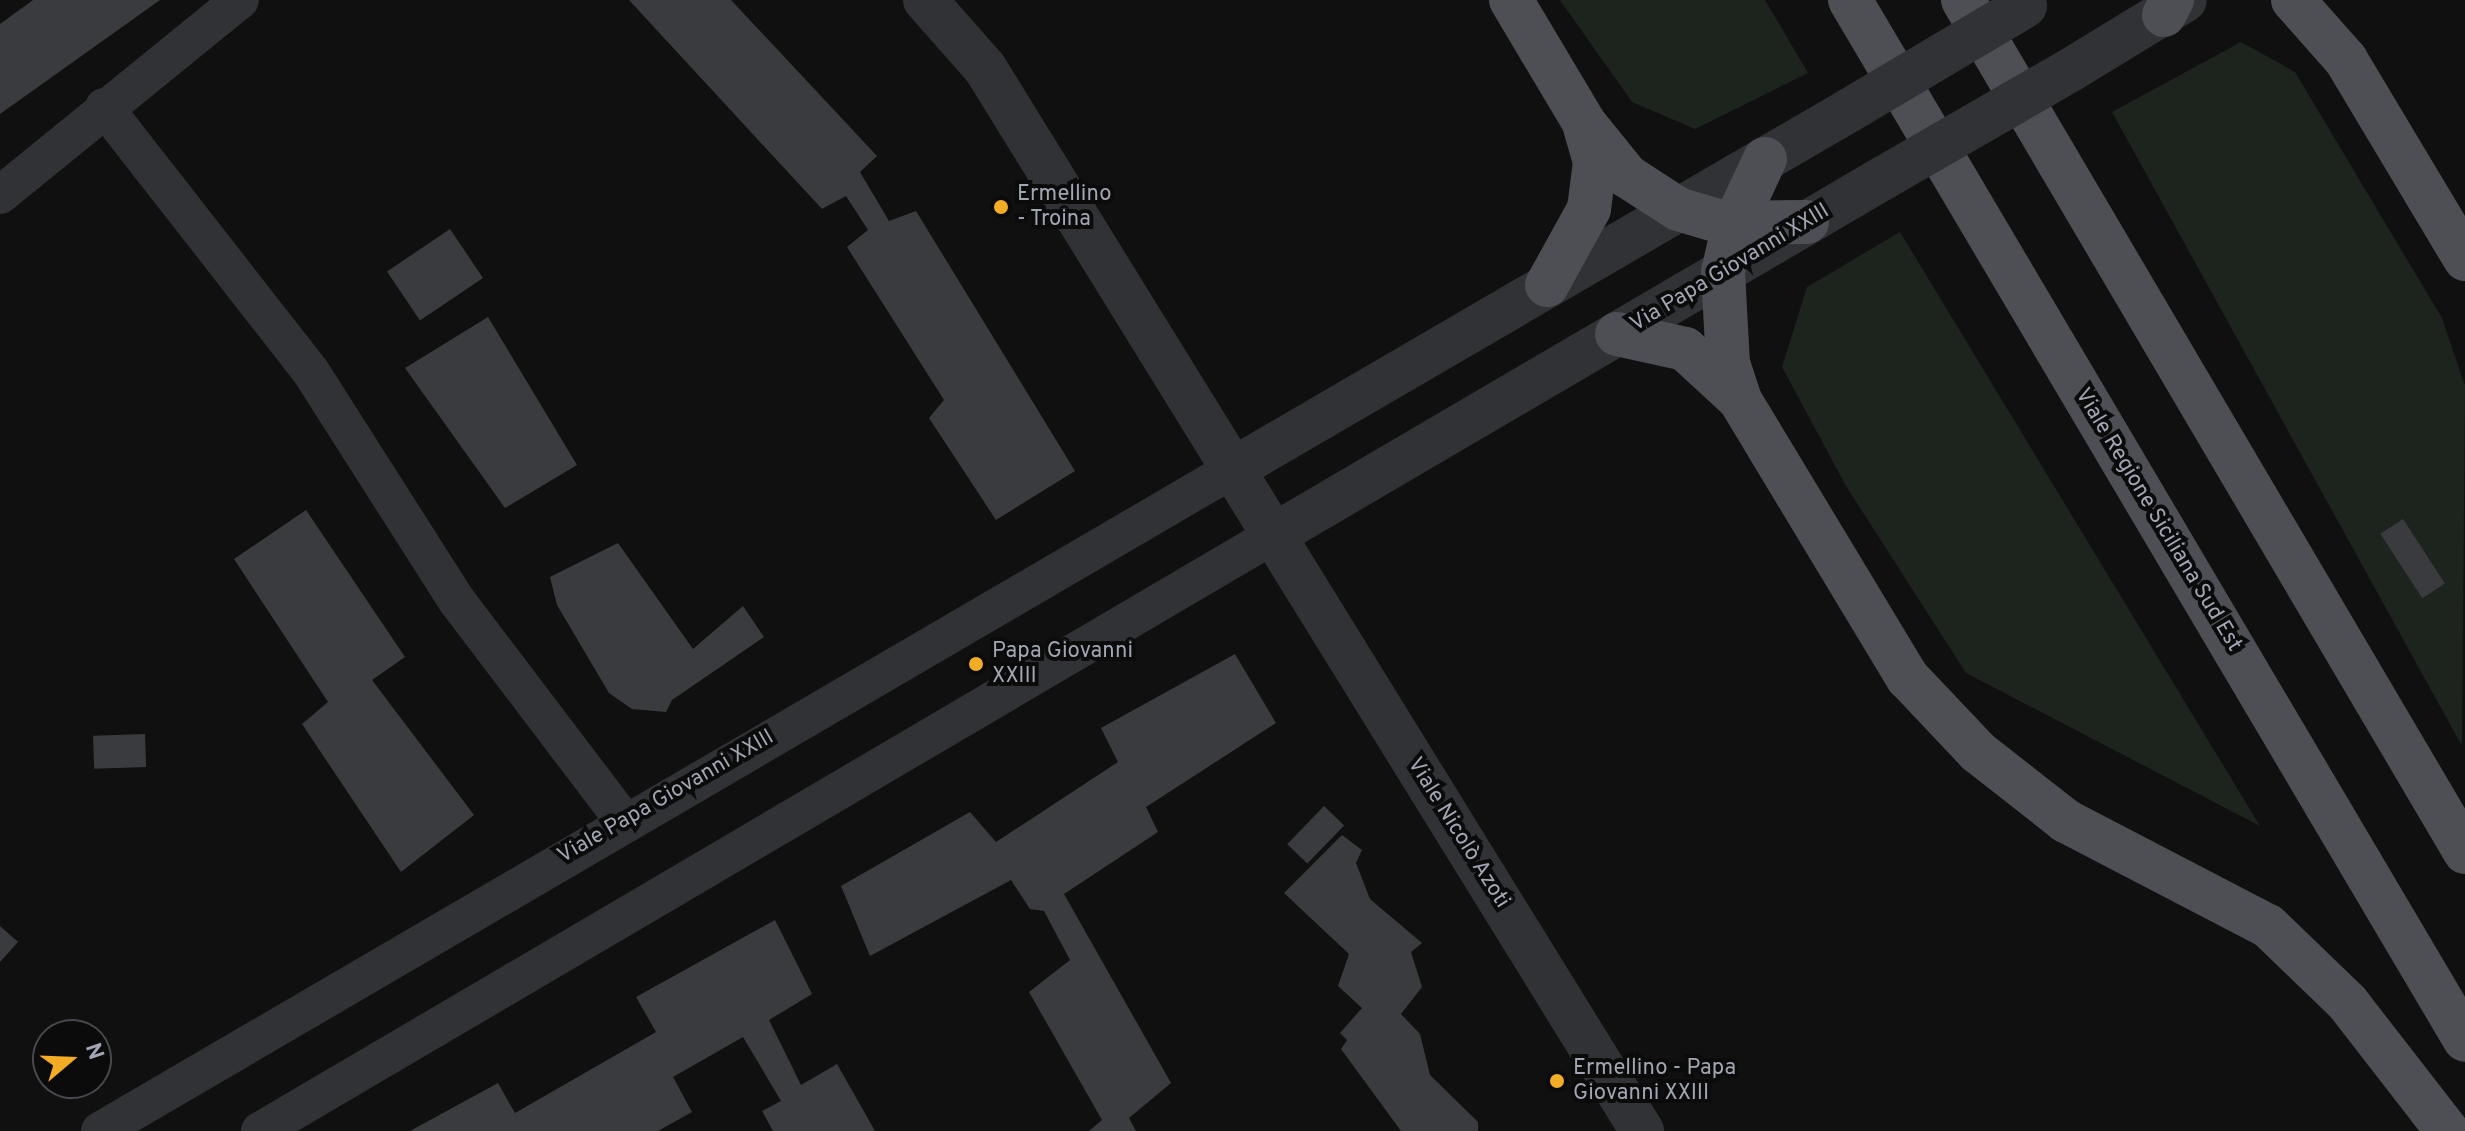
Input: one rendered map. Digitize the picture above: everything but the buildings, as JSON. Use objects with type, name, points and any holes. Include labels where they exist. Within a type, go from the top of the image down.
[{"type":"main road","points":[[1511,0],[1585,124],[1627,176],[1678,209],[1734,225],[1807,222]]},
{"type":"main road","name":"Viale Regione Siciliana Sud Est","points":[[1850,0],[2465,1040]]},
{"type":"main road","points":[[1963,0],[2465,852]]},
{"type":"main road","points":[[2293,0],[2346,60],[2465,259]]},
{"type":"main road","points":[[2327,0],[2346,60]]},
{"type":"main road","points":[[1547,285],[1589,209],[1595,162],[1585,124]]},
{"type":"main road","points":[[1740,400],[1722,326],[1723,272],[1734,225],[1765,159]]},
{"type":"main road","points":[[1617,334],[1685,349],[1740,400],[1908,678],[1947,723],[2066,821],[2268,926],[2347,1002],[2447,1131]]},
{"type":"street","points":[[0,195],[104,107],[240,0]]},
{"type":"street","points":[[925,0],[985,68],[1235,468],[2030,3]]},
{"type":"street","name":"Via Papa Giovanni XXIII","points":[[1274,535],[2072,69],[2174,5]]},
{"type":"street","points":[[104,107],[311,372],[457,601],[624,821]]},
{"type":"street","name":"Viale Nicolò Azoti","points":[[1235,468],[1642,1131]]},
{"type":"street","name":"Viale Papa Giovanni XXIII","points":[[100,1131],[624,821],[1235,468]]},
{"type":"street","points":[[260,1131],[1274,535]]},
{"type":"shaded area","points":[[1560,0],[1765,0],[1808,73],[1695,129],[1632,102]]},
{"type":"shaded area","points":[[2241,42],[2295,72],[2442,318],[2465,386],[2462,746],[2112,112]]},
{"type":"shaded area","points":[[1900,232],[2260,826],[1966,673],[1846,486],[1782,367],[1807,287]]},
{"type":"place","name":"Ermellino - Troina","points":[[1001,207]]},
{"type":"place","name":"Papa Giovanni XXIII","points":[[976,664]]},
{"type":"place","name":"Ermellino - Papa Giovanni XXIII","points":[[1557,1081]]}]
